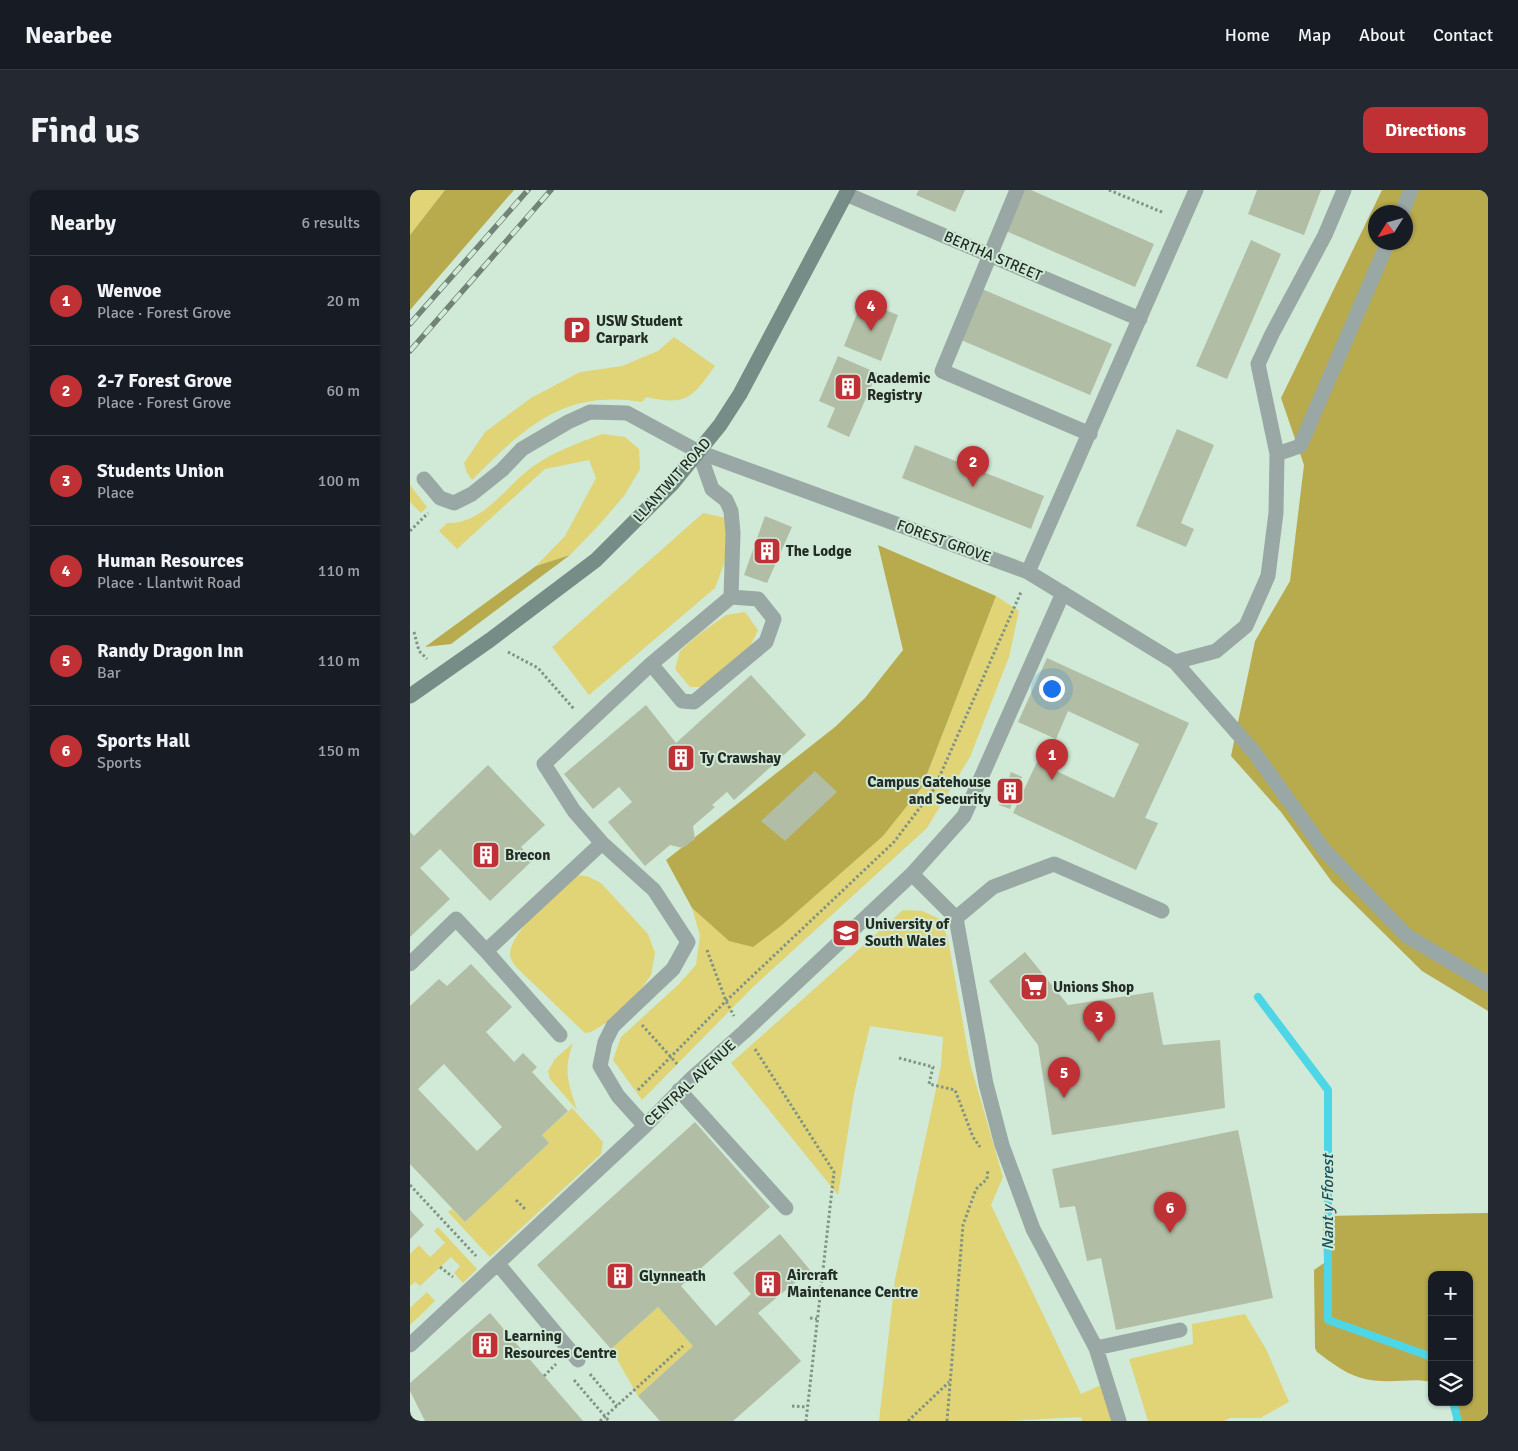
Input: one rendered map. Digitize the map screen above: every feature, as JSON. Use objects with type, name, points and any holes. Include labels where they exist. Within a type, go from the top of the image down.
[{"type":"main road","name":"LLANTWIT ROAD","points":[[410,696],[490,640],[596,560],[672,484],[699,452],[740,394],[847,192]]},
{"type":"street","points":[[1017,190],[942,370],[1090,434]]},
{"type":"street","points":[[1028,572],[1196,190]]},
{"type":"street","points":[[1175,662],[1216,651],[1246,626],[1268,576],[1276,513],[1277,454],[1258,364],[1325,235],[1344,190]]},
{"type":"street","points":[[1405,205],[1411,190]]},
{"type":"street","name":"BERTHA STREET","points":[[847,192],[1140,319]]},
{"type":"street","points":[[1277,454],[1300,446],[1385,250]]},
{"type":"street","name":"FOREST GROVE","points":[[424,479],[440,498],[454,503],[472,494],[495,476],[522,449],[568,422],[590,412],[628,413],[699,452],[1028,572],[1175,662],[1254,752],[1324,850],[1407,936],[1488,984]]},
{"type":"street","points":[[699,452],[712,489],[726,500],[731,511],[733,532],[731,597]]},
{"type":"street","name":"CENTRAL AVENUE","points":[[410,1345],[645,1126],[679,1090],[744,1032],[912,874],[964,816],[1063,593]]},
{"type":"street","points":[[645,1126],[618,1096],[600,1066],[605,1042],[613,1026],[630,1012],[673,969],[688,942],[654,890],[602,843],[574,811],[544,764],[651,664],[731,597],[758,599],[774,619],[766,642],[694,702],[682,701],[651,664]]},
{"type":"street","points":[[486,951],[602,843]]},
{"type":"street","points":[[956,918],[993,886],[1054,864],[1162,911]]},
{"type":"street","points":[[912,874],[956,918],[986,1084],[1002,1145],[1033,1230],[1096,1348],[1119,1421]]},
{"type":"street","points":[[410,964],[456,919],[560,1035]]},
{"type":"street","points":[[679,1090],[786,1208]]},
{"type":"street","points":[[494,1267],[578,1360]]},
{"type":"street","points":[[1096,1348],[1180,1330]]},
{"type":"path","points":[[1109,190],[1183,220]]},
{"type":"path","points":[[410,530],[430,510]]},
{"type":"path","points":[[638,1090],[726,1001],[894,842],[934,790],[1028,572]]},
{"type":"path","points":[[414,632],[419,651],[428,660]]},
{"type":"path","points":[[507,652],[538,668],[575,710]]},
{"type":"path","points":[[726,1001],[834,1172],[806,1421]]},
{"type":"path","points":[[630,1012],[669,1057],[692,1078]]},
{"type":"path","points":[[899,1058],[933,1067],[929,1084],[955,1090],[973,1136],[983,1152]]},
{"type":"path","points":[[947,1421],[963,1225],[976,1189],[987,1179],[988,1168],[986,1160]]},
{"type":"path","points":[[410,1185],[494,1267]]},
{"type":"path","points":[[810,1318],[817,1319]]},
{"type":"path","points":[[600,1421],[683,1346]]},
{"type":"path","points":[[544,1376],[559,1362]]},
{"type":"path","points":[[571,1377],[609,1421]]},
{"type":"path","points":[[908,1421],[950,1382]]},
{"type":"path","points":[[599,1385],[617,1406]]},
{"type":"path","points":[[792,1406],[807,1407]]},
{"type":"shaded area","points":[[410,190],[445,190],[410,235]]},
{"type":"shaded area","points":[[445,190],[514,190],[410,310],[410,235]]},
{"type":"shaded area","points":[[1382,190],[1488,190],[1488,1011],[1422,971],[1332,882],[1281,812],[1231,756],[1255,641],[1290,581],[1304,465],[1281,398],[1368,219],[1368,250],[1413,250],[1413,205],[1375,205]]},
{"type":"shaded area","points":[[674,337],[715,366],[700,386],[687,397],[680,400],[660,400],[646,397],[642,402],[614,399],[589,401],[567,407],[528,429],[509,444],[472,480],[467,473],[464,463],[485,432],[531,398],[580,372],[622,366],[658,351]]},
{"type":"shaded area","points":[[602,434],[625,437],[639,449],[640,469],[624,496],[570,555],[536,566],[565,536],[596,478],[589,460],[545,469],[457,549],[439,531],[447,523],[460,522],[483,511],[522,475],[548,457]]},
{"type":"shaded area","points":[[410,485],[427,507],[421,513],[410,502]]},
{"type":"shaded area","points":[[703,513],[726,518],[728,553],[715,588],[589,695],[552,647]]},
{"type":"shaded area","points":[[878,545],[996,596],[922,787],[883,836],[782,925],[753,947],[729,941],[692,908],[666,860],[835,727],[865,698],[903,650]]},
{"type":"shaded area","points":[[570,555],[451,644],[425,647],[536,566]]},
{"type":"shaded area","points":[[996,596],[1019,611],[1009,657],[970,757],[927,828],[753,987],[642,1100],[613,1060],[621,1037],[679,984],[696,965],[700,936],[692,908],[729,941],[922,787]]},
{"type":"shaded area","points":[[745,612],[758,630],[750,647],[705,687],[690,687],[675,669],[680,651],[698,635],[726,615]]},
{"type":"shaded area","points":[[575,875],[587,876],[601,883],[648,934],[655,953],[651,975],[642,988],[611,1020],[591,1032],[585,1033],[516,967],[510,953],[519,933],[527,922]]},
{"type":"shaded area","points":[[903,910],[922,911],[940,919],[948,939],[970,1063],[1003,1177],[991,1205],[1081,1394],[1103,1384],[1112,1418],[1111,1421],[1082,1421],[1081,1417],[1006,1421],[879,1421],[895,1279],[941,1066],[943,1037],[870,1026],[854,1094],[838,1195],[731,1063]]},
{"type":"shaded area","points":[[573,1043],[567,1069],[571,1092],[577,1110],[550,1079],[548,1071],[555,1059]]},
{"type":"shaded area","points":[[572,1108],[603,1142],[601,1154],[490,1257],[448,1212],[452,1209],[465,1222],[549,1143],[542,1135]]},
{"type":"shaded area","points":[[1488,1213],[1488,1421],[1453,1421],[1456,1406],[1473,1406],[1473,1271],[1428,1271],[1428,1381],[1363,1379],[1339,1368],[1317,1352],[1315,1348],[1314,1270],[1324,1263],[1323,1216]]},
{"type":"shaded area","points":[[438,1227],[477,1269],[463,1283],[454,1273],[460,1266],[451,1257],[420,1286],[415,1282],[410,1286],[410,1254],[419,1245],[430,1257],[445,1243],[434,1231]]},
{"type":"shaded area","points":[[427,1292],[435,1301],[410,1325],[410,1308]]},
{"type":"shaded area","points":[[658,1307],[693,1346],[638,1396],[611,1349]]},
{"type":"shaded area","points":[[1245,1314],[1266,1349],[1289,1402],[1260,1418],[1230,1418],[1224,1421],[1148,1421],[1129,1359],[1193,1344],[1192,1324]]},
{"type":"building","points":[[919,190],[965,190],[955,212],[916,195]]},
{"type":"building","points":[[1024,190],[1031,190],[1154,244],[1135,287],[1006,231]]},
{"type":"building","points":[[1257,190],[1321,190],[1304,235],[1248,214]]},
{"type":"building","points":[[1251,240],[1281,254],[1227,379],[1196,366]]},
{"type":"building","points":[[982,289],[1112,344],[1090,395],[961,340]]},
{"type":"building","points":[[862,301],[898,315],[881,361],[844,346]]},
{"type":"building","name":"Academic Registry","points":[[838,356],[877,373],[849,437],[827,427],[835,408],[819,401]]},
{"type":"building","points":[[1177,429],[1214,445],[1181,523],[1194,529],[1186,547],[1136,526]]},
{"type":"building","points":[[915,445],[1044,496],[1031,529],[902,478]]},
{"type":"building","name":"The Lodge","points":[[765,516],[792,527],[767,583],[744,575]]},
{"type":"building","points":[[1047,658],[1189,723],[1145,818],[1158,823],[1136,870],[1013,813],[1037,762],[1114,798],[1139,744],[1068,711],[1056,739],[1018,722]]},
{"type":"building","name":"Ty Crawshay","points":[[751,675],[806,735],[734,800],[727,792],[712,805],[715,807],[693,826],[695,839],[683,848],[670,845],[645,866],[608,822],[632,802],[619,787],[593,809],[564,774],[646,705],[676,743]]},
{"type":"building","name":"Brecon","points":[[488,765],[545,825],[521,847],[533,860],[490,901],[440,849],[420,868],[450,899],[410,937],[410,832],[414,836]]},
{"type":"building","points":[[815,771],[837,792],[785,841],[761,821]]},
{"type":"building","name":"Campus Gatehouse and Security","points":[[1011,772],[1022,777],[1010,809],[999,805]]},
{"type":"building","points":[[1025,952],[1068,1005],[1153,992],[1163,1045],[1220,1040],[1225,1108],[1052,1135],[1038,1045],[989,981]]},
{"type":"building","points":[[471,964],[512,1007],[486,1032],[514,1062],[523,1053],[537,1067],[532,1072],[568,1111],[542,1135],[549,1143],[465,1222],[410,1164],[410,1006],[439,979],[447,986]],"holes":[[[444,1064],[502,1127],[477,1151],[418,1089]]]},
{"type":"building","name":"Glynneath","points":[[695,1122],[770,1207],[681,1286],[716,1326],[751,1294],[733,1273],[780,1234],[810,1270],[758,1313],[801,1361],[733,1421],[660,1421],[638,1396],[693,1346],[658,1307],[611,1349],[537,1265]]},
{"type":"building","points":[[1238,1130],[1273,1298],[1116,1330],[1101,1258],[1087,1261],[1075,1206],[1060,1208],[1052,1169]]},
{"type":"building","points":[[410,1210],[424,1225],[410,1239]]},
{"type":"building","name":"Learning Resources Centre","points":[[490,1313],[583,1421],[425,1421],[410,1391],[410,1383]]},
{"type":"waterway","name":"Nant y Fforest","points":[[1258,997],[1328,1090],[1328,1320],[1428,1356]]},
{"type":"waterway","name":"Nant y Fforest","points":[[1454,1406],[1458,1421]]},
{"type":"railway","points":[[410,324],[528,190]]},
{"type":"railway","points":[[410,351],[551,190]]},
{"type":"place","name":"USW Student Carpark","points":[[577,330]]},
{"type":"place","name":"Human Resources","points":[[871,331]]},
{"type":"place","name":"Academic Registry","points":[[848,387]]},
{"type":"place","name":"2-7 Forest Grove","points":[[973,487]]},
{"type":"place","name":"The Lodge","points":[[767,551]]},
{"type":"place","name":"Ty Crawshay","points":[[681,758]]},
{"type":"place","name":"Wenvoe","points":[[1052,780]]},
{"type":"place","name":"Campus Gatehouse and Security","points":[[1010,791]]},
{"type":"place","name":"Brecon","points":[[486,855]]},
{"type":"place","name":"University of South Wales","points":[[846,933]]},
{"type":"place","name":"Unions Shop","points":[[1034,987]]},
{"type":"place","name":"Students Union","points":[[1099,1042]]},
{"type":"place","name":"Randy Dragon Inn","points":[[1064,1098]]},
{"type":"place","name":"Sports Hall","points":[[1170,1233]]},
{"type":"place","name":"Glynneath","points":[[620,1276]]},
{"type":"place","name":"Aircraft Maintenance Centre","points":[[768,1284]]},
{"type":"place","name":"Learning Resources Centre","points":[[485,1345]]}]
